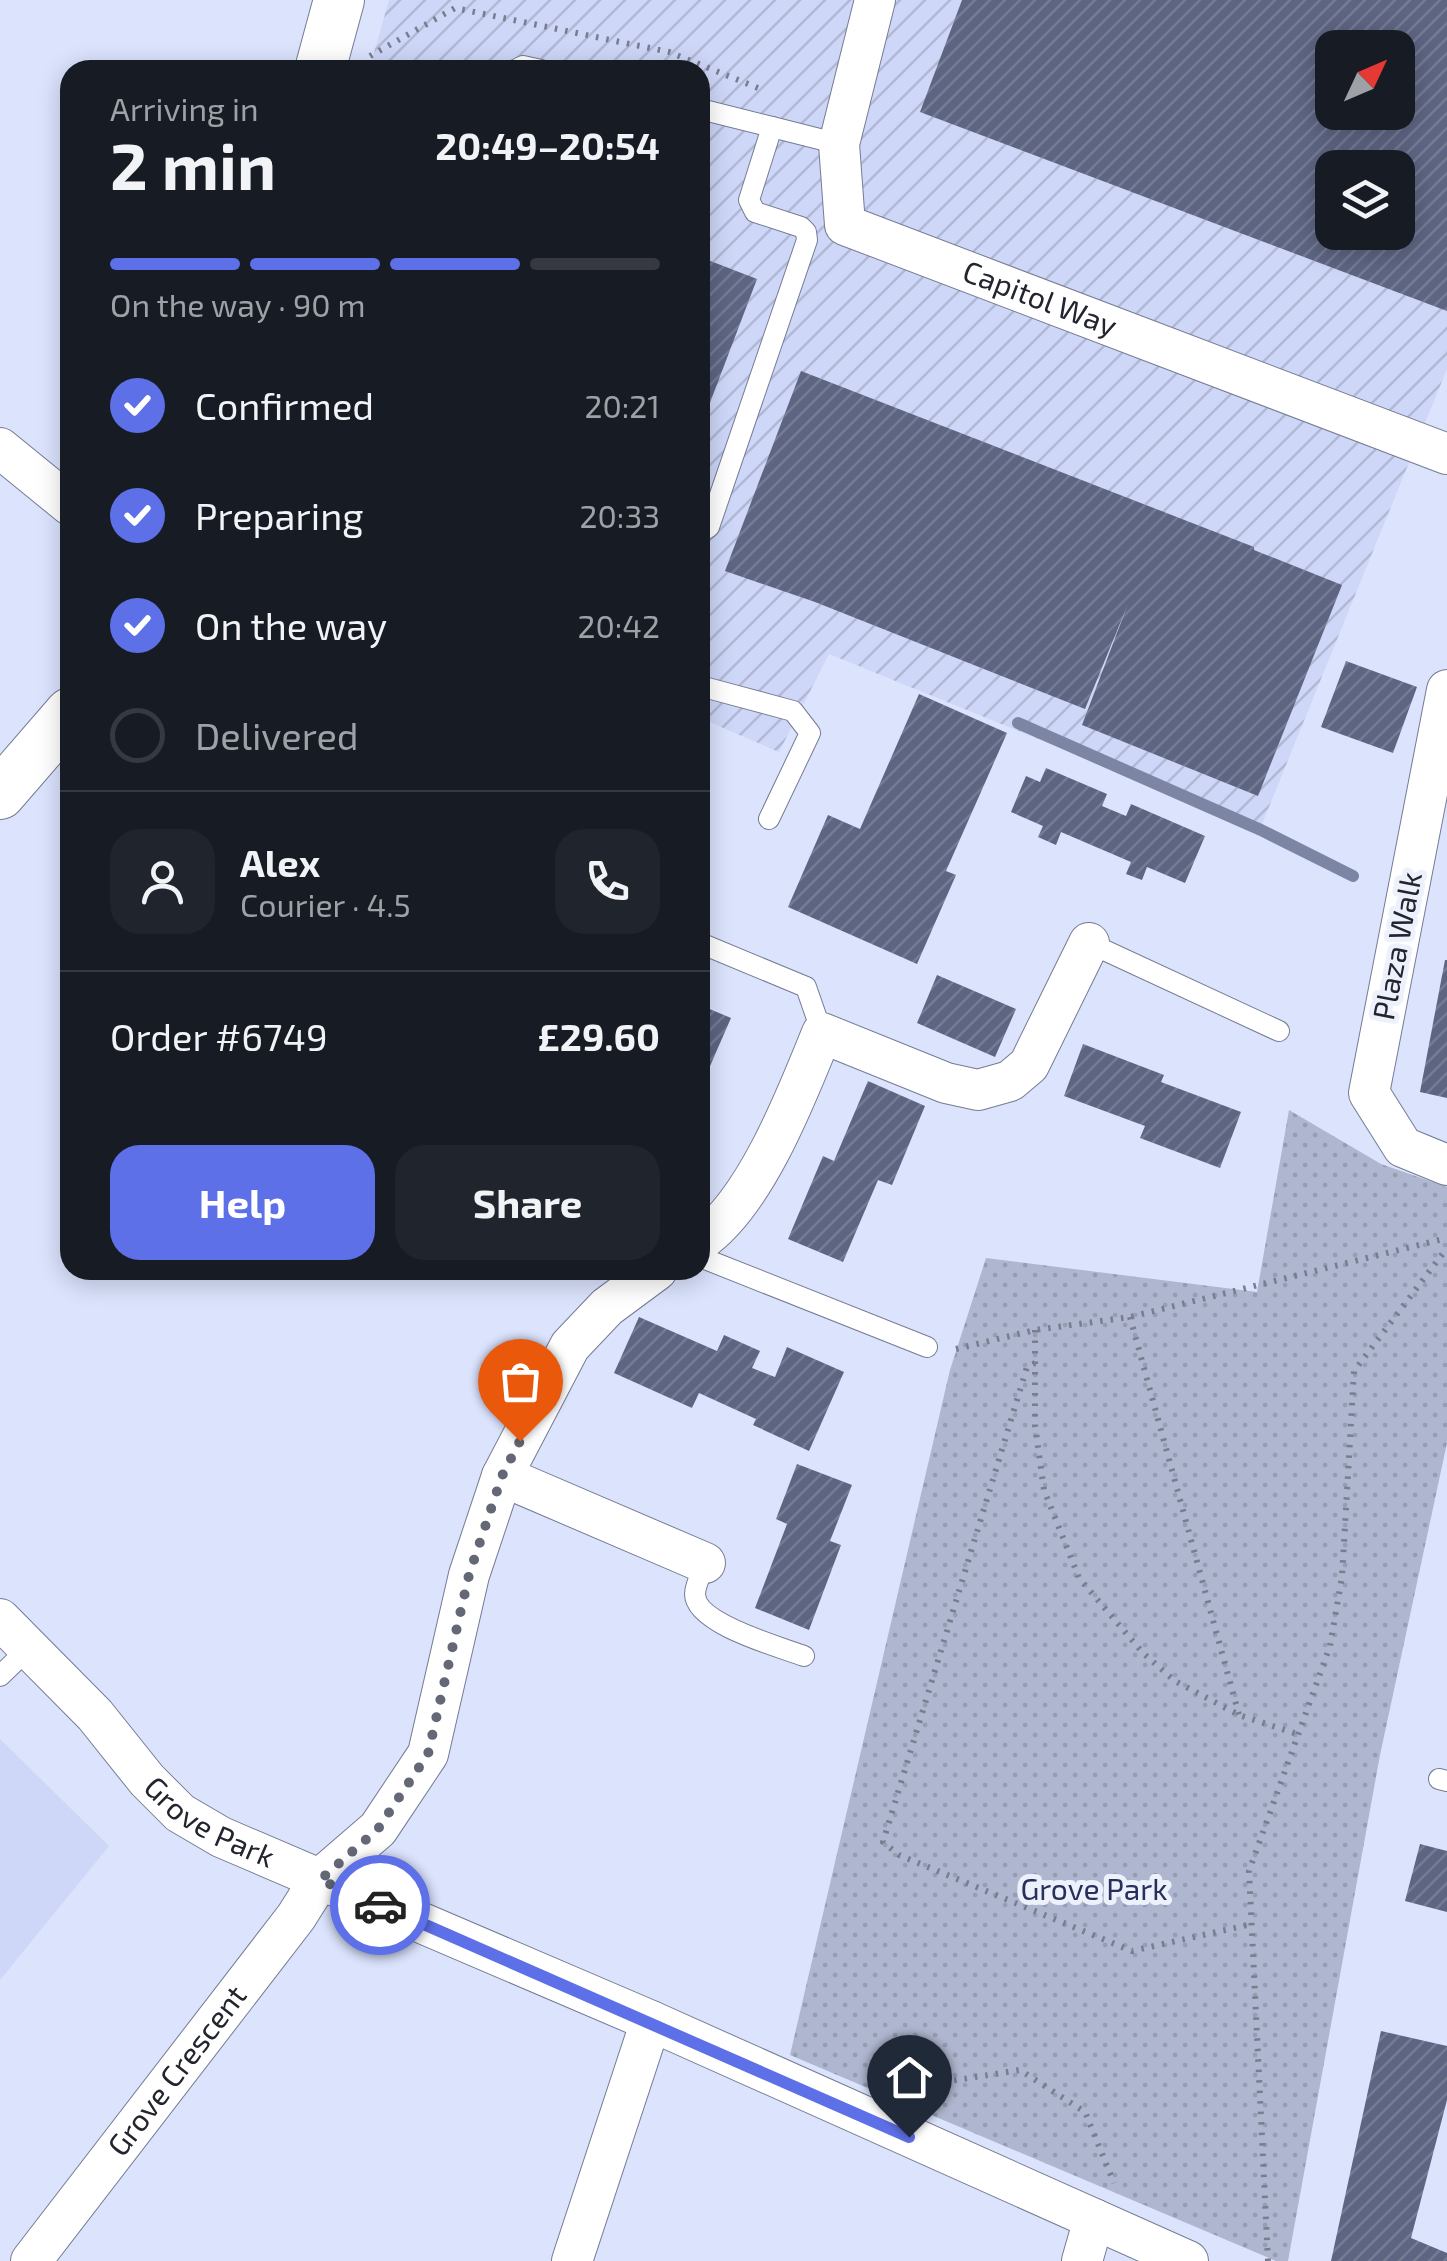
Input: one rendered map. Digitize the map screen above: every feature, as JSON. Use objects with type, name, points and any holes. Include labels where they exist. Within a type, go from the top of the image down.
[{"type":"street","points":[[339,0],[340,60]]},
{"type":"street","name":"Capitol Way","points":[[875,0],[839,144],[845,225],[1447,454]]},
{"type":"street","points":[[0,448],[60,497]]},
{"type":"street","name":"Plaza Walk","points":[[1447,690],[1369,1093],[1402,1147],[1447,1165]]},
{"type":"street","points":[[0,794],[60,725]]},
{"type":"street","points":[[710,1233],[733,1211],[790,1114],[822,1033],[946,1083],[978,1090],[1010,1081],[1029,1065],[1089,943]]},
{"type":"street","name":"Grove Crescent","points":[[31,2261],[296,1917],[320,1880],[378,1829],[428,1754],[469,1575],[502,1476],[570,1346],[640,1280]]},
{"type":"street","points":[[502,1476],[704,1563]]},
{"type":"street","name":"Grove Park","points":[[0,1618],[95,1715],[146,1780],[180,1812],[221,1837],[651,2022],[1106,2207],[1188,2261]]},
{"type":"street","points":[[572,2261],[651,2022]]},
{"type":"street","points":[[1082,2261],[1106,2207]]},
{"type":"lane","points":[[710,112],[839,144]]},
{"type":"lane","points":[[710,523],[806,240],[801,226],[755,212],[750,206],[772,127]]},
{"type":"lane","points":[[710,689],[793,711],[810,733],[769,820]]},
{"type":"lane","points":[[1089,943],[1278,1031]]},
{"type":"lane","points":[[710,947],[806,987],[822,1033]]},
{"type":"lane","points":[[710,1260],[927,1347]]},
{"type":"lane","points":[[704,1563],[695,1594],[707,1615],[725,1626],[804,1656]]},
{"type":"lane","points":[[0,1676],[30,1647]]},
{"type":"path","points":[[352,60],[456,8],[669,52],[689,60]]},
{"type":"path","points":[[710,68],[774,94]]},
{"type":"path","points":[[927,1347],[943,1352],[1035,1330],[1130,1317],[1447,1238]]},
{"type":"path","points":[[1268,2261],[1249,1871],[1330,1646],[1342,1577],[1354,1372],[1447,1248]]},
{"type":"path","points":[[1130,1317],[1239,1715]]},
{"type":"path","points":[[1035,1330],[1035,1425],[1044,1490],[1079,1578],[1143,1653],[1175,1681],[1239,1715],[1300,1735]]},
{"type":"path","points":[[1035,1364],[1027,1367],[883,1842],[900,1855],[1132,1951],[1252,1924]]},
{"type":"path","points":[[900,2102],[944,2082],[1020,2070],[1085,2112],[1106,2207]]},
{"type":"shaded area","points":[[389,0],[1447,0],[1447,369],[1260,829],[829,654],[779,752],[710,722],[710,60],[372,60]]},
{"type":"shaded area","points":[[0,1739],[109,1846],[0,1980]]},
{"type":"green space","name":"Grove Park","points":[[1289,1110],[1381,1164],[1447,1187],[1447,1443],[1380,1755],[1288,2261],[1276,2261],[790,2055],[950,1370],[986,1258],[1257,1292]]},
{"type":"building","points":[[962,0],[1447,0],[1447,311],[920,112]]},
{"type":"building","points":[[710,261],[757,279],[710,403]]},
{"type":"building","points":[[801,371],[1342,585],[1258,796],[1082,725],[1128,604],[1085,709],[815,602],[725,571]]},
{"type":"building","points":[[1346,661],[1417,687],[1393,753],[1321,727]]},
{"type":"building","points":[[919,694],[1007,733],[946,871],[956,875],[917,964],[788,907],[828,815],[860,829]]},
{"type":"building","points":[[1046,768],[1107,794],[1102,806],[1126,816],[1131,804],[1205,836],[1185,883],[1147,867],[1142,880],[1126,874],[1131,862],[1061,832],[1056,845],[1038,837],[1043,826],[1011,812],[1026,776],[1040,782]]},
{"type":"building","points":[[1447,960],[1447,1098],[1420,1092]]},
{"type":"building","points":[[937,975],[1016,1009],[995,1057],[917,1023]]},
{"type":"building","points":[[710,1009],[731,1018],[710,1066]]},
{"type":"building","points":[[1083,1044],[1164,1075],[1161,1082],[1241,1112],[1220,1168],[1140,1138],[1145,1126],[1064,1096]]},
{"type":"building","points":[[868,1081],[925,1106],[892,1185],[878,1180],[843,1262],[788,1239],[823,1156],[834,1161]]},
{"type":"building","points":[[639,1317],[717,1351],[724,1335],[760,1351],[752,1368],[775,1377],[787,1347],[844,1372],[809,1451],[753,1425],[756,1419],[699,1393],[692,1408],[614,1373]]},
{"type":"building","points":[[797,1464],[852,1485],[830,1541],[841,1545],[809,1630],[755,1608],[787,1524],[776,1519]]},
{"type":"building","points":[[1420,1844],[1447,1851],[1447,1912],[1405,1901]]},
{"type":"building","points":[[1381,2031],[1447,2046],[1447,2100],[1411,2238],[1447,2253],[1447,2261],[1331,2261]]},
{"type":"waterway","points":[[1018,723],[1261,830],[1353,876]]},
{"type":"way so far","points":[[380,1905],[320,1880],[378,1829],[428,1754],[469,1575],[502,1476],[520,1441]]},
{"type":"route","points":[[380,1905],[909,2137]]}]
